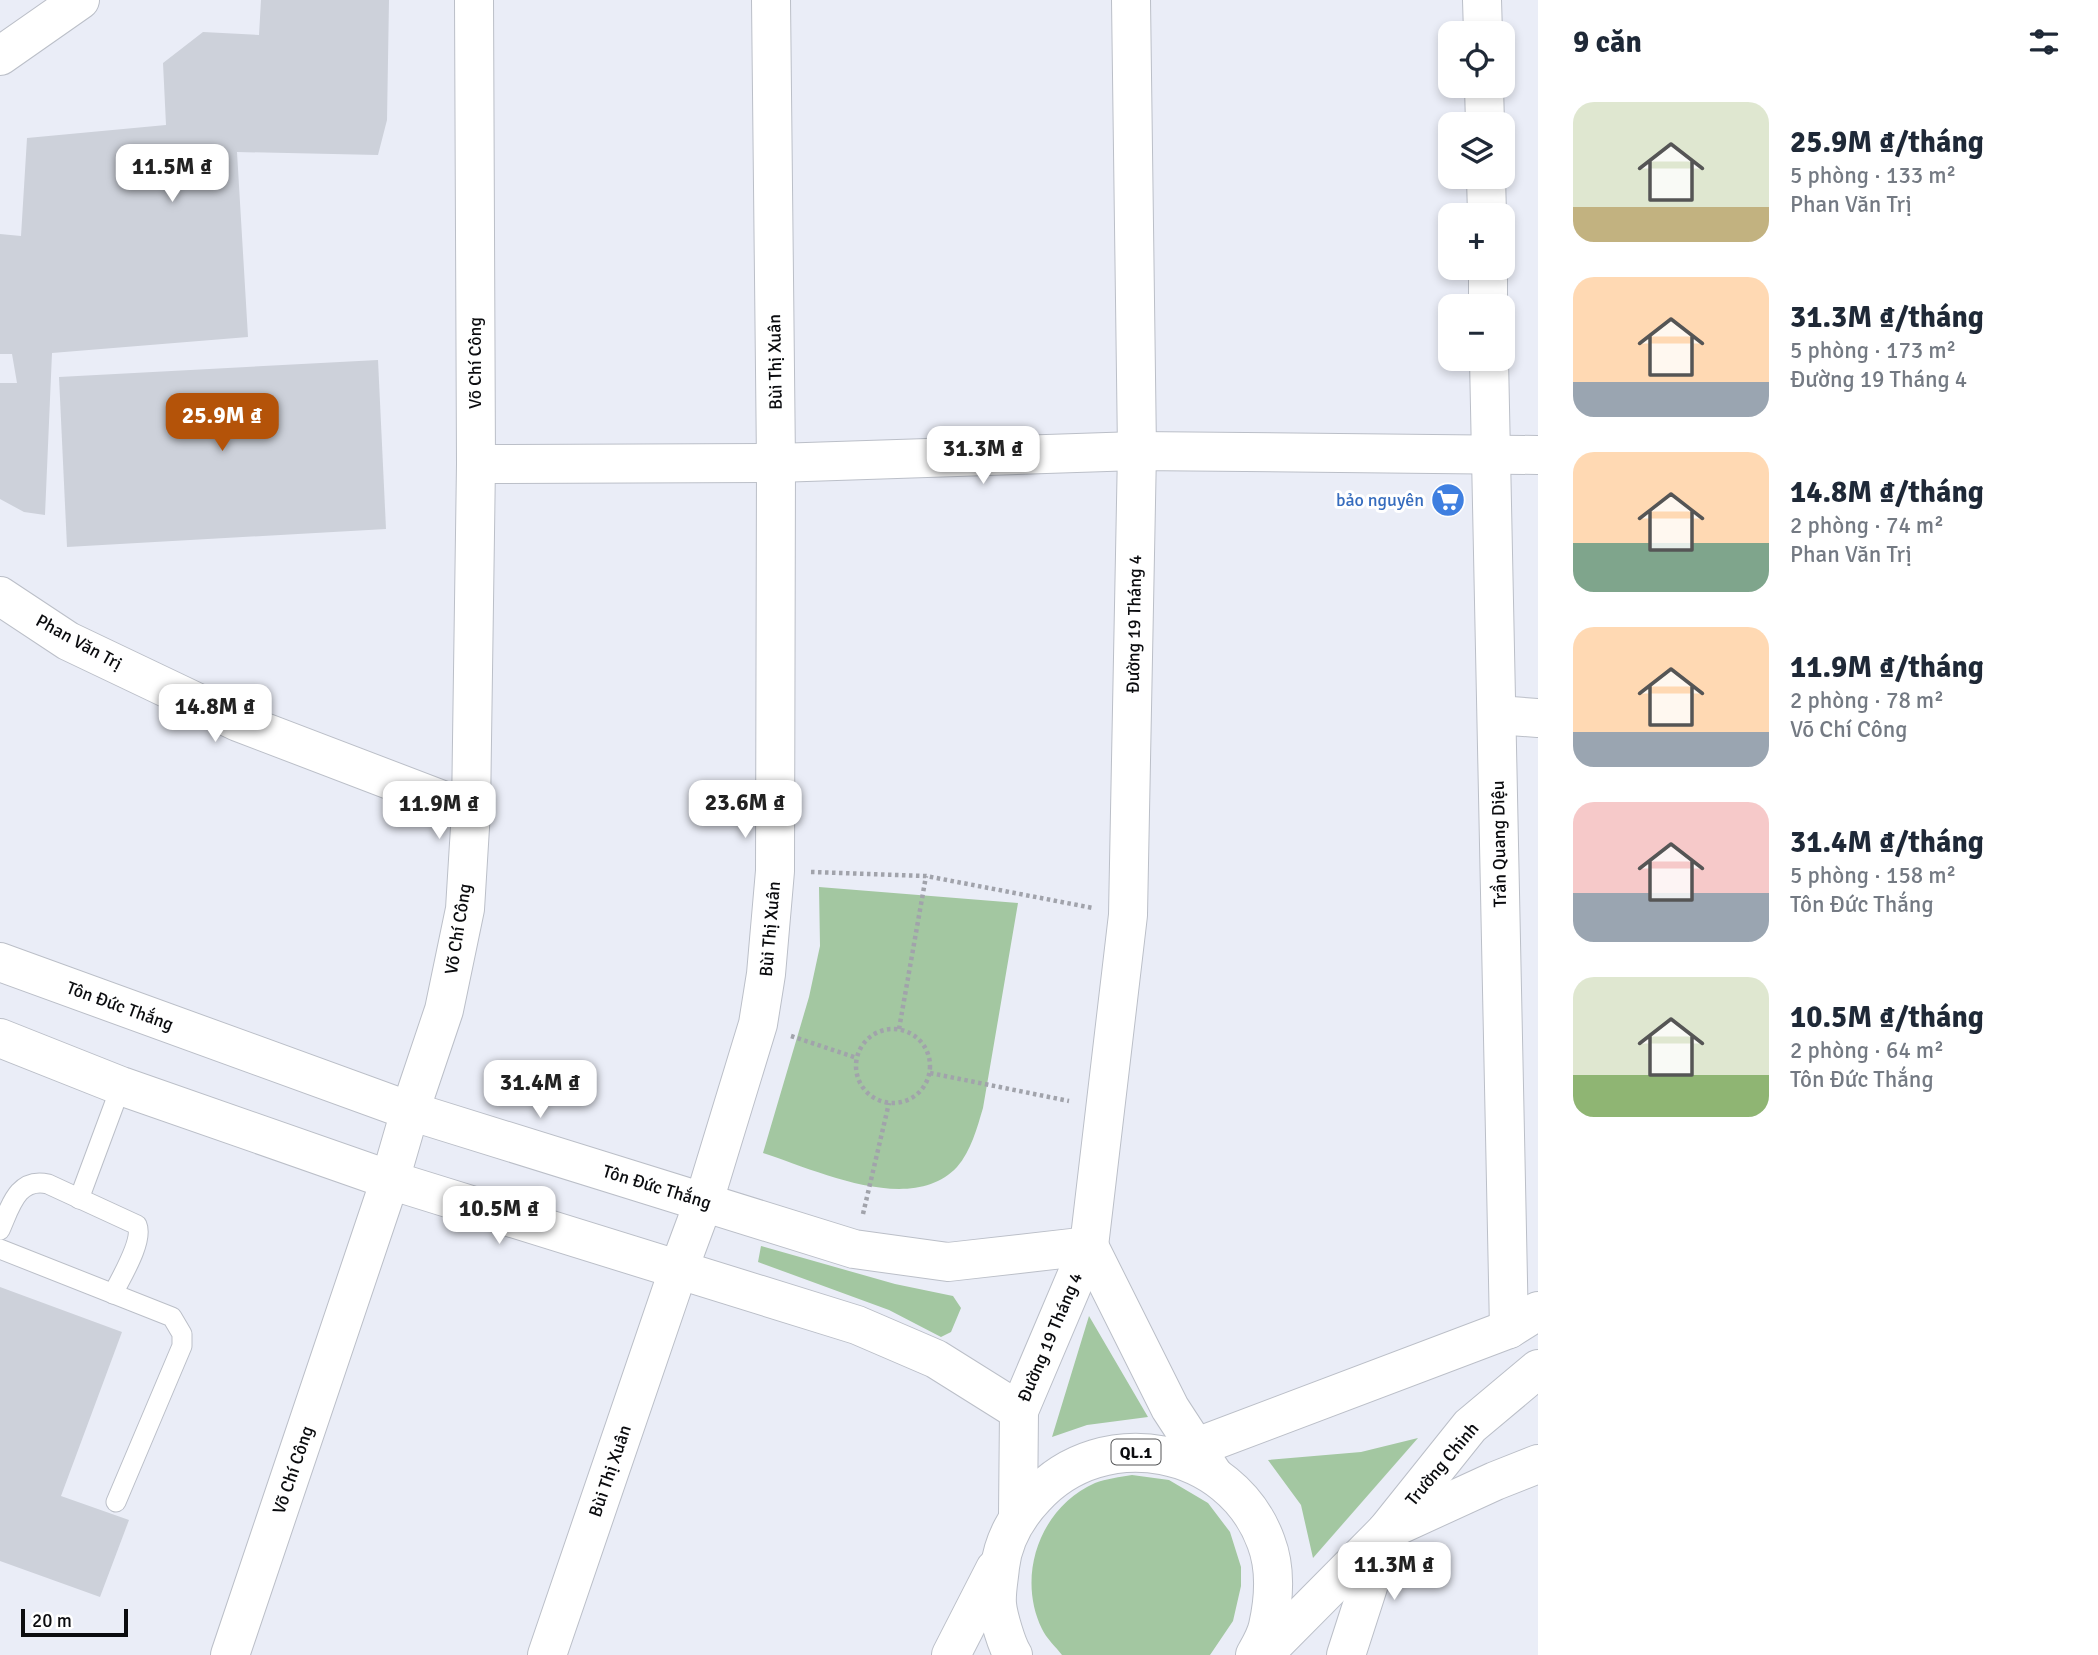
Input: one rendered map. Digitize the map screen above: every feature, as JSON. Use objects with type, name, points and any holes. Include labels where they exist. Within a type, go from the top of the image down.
[{"type":"main road","points":[[0,56],[80,0]]},
{"type":"main road","name":"Võ Chí Công","points":[[230,1655],[390,1180],[444,1010],[465,909],[471,811],[476,464],[474,0]]},
{"type":"main road","name":"Bùi Thị Xuân","points":[[547,1655],[704,1201],[758,1024],[766,974],[775,871],[776,463],[771,0]]},
{"type":"main road","name":"Đường 19 Tháng 4","points":[[1018,1515],[1019,1411],[1089,1246],[1128,915],[1137,451],[1131,0]]},
{"type":"main road","points":[[1482,0],[1483,21]]},
{"type":"main road","name":"Trần Quang Diệu","points":[[1489,371],[1497,715],[1523,1320]]},
{"type":"main road","points":[[476,464],[776,463],[1137,451],[1538,456]]},
{"type":"main road","name":"Phan Văn Trị","points":[[0,596],[68,641],[238,722],[471,811]]},
{"type":"main road","points":[[1497,715],[1538,718]]},
{"type":"main road","name":"Tôn Đức Thắng","points":[[0,962],[410,1111],[854,1249],[948,1262],[1089,1246]]},
{"type":"main road","points":[[0,1038],[121,1086],[390,1180],[858,1325],[936,1359],[1019,1411]]},
{"type":"main road","name":"Đường 19 Tháng 4","points":[[1089,1246],[1193,1459],[1245,1504],[1266,1542],[1274,1585],[1268,1628],[1255,1655]]},
{"type":"main road","name":"QL.1","points":[[951,1655],[1001,1558],[1018,1515],[1048,1482],[1086,1460],[1129,1451],[1193,1459],[1523,1320]]},
{"type":"main road","name":"Trường Chinh","points":[[1263,1655],[1386,1531],[1470,1426],[1538,1369]]},
{"type":"main road","points":[[1346,1655],[1386,1531],[1538,1464]]},
{"type":"main road","name":"QL.1","points":[[1001,1558],[997,1606],[1013,1655]]},
{"type":"lane","points":[[79,1199],[121,1086]]},
{"type":"lane","points":[[0,1230],[16,1195],[37,1181],[136,1225],[139,1231],[137,1243],[113,1294]]},
{"type":"lane","points":[[0,1249],[172,1317],[182,1334],[183,1346],[116,1502]]},
{"type":"path","points":[[775,871],[926,876],[1128,915]]},
{"type":"path","points":[[899,1029],[926,876]]},
{"type":"path","points":[[758,1024],[857,1058]]},
{"type":"path","points":[[890,1028],[899,1029],[911,1033],[923,1042],[929,1054],[930,1073],[925,1085],[914,1097],[889,1103],[867,1092],[859,1082],[857,1058],[867,1040],[878,1032],[890,1028]]},
{"type":"path","points":[[930,1073],[1107,1109]]},
{"type":"path","points":[[854,1249],[889,1103]]},
{"type":"green space","points":[[819,887],[1018,903],[983,1108],[973,1139],[962,1161],[938,1181],[915,1188],[889,1189],[863,1185],[763,1153],[809,997],[820,946]]},
{"type":"green space","points":[[761,1246],[895,1284],[953,1296],[961,1308],[951,1332],[941,1337],[889,1310],[758,1262]]},
{"type":"green space","points":[[1089,1316],[1148,1417],[1087,1425],[1052,1437]]},
{"type":"green space","points":[[1418,1438],[1313,1558],[1301,1505],[1268,1460],[1361,1452]]},
{"type":"green space","points":[[1132,1475],[1169,1480],[1208,1503],[1230,1532],[1241,1567],[1241,1586],[1233,1621],[1210,1655],[1062,1655],[1042,1629],[1032,1587],[1033,1566],[1038,1545],[1047,1526],[1060,1508],[1076,1494],[1095,1483]]},
{"type":"building","points":[[261,0],[389,0],[387,120],[378,155],[237,152],[248,337],[52,353],[45,515],[24,512],[0,499],[0,383],[17,383],[12,354],[0,354],[0,234],[21,236],[27,138],[166,125],[163,63],[203,32],[259,35]]},
{"type":"building","points":[[378,360],[386,529],[67,547],[59,377]]},
{"type":"building","points":[[0,1287],[122,1332],[61,1496],[129,1520],[100,1597],[0,1561]]},
{"type":"place","name":"bảo nguyên","points":[[1448,500]]}]
